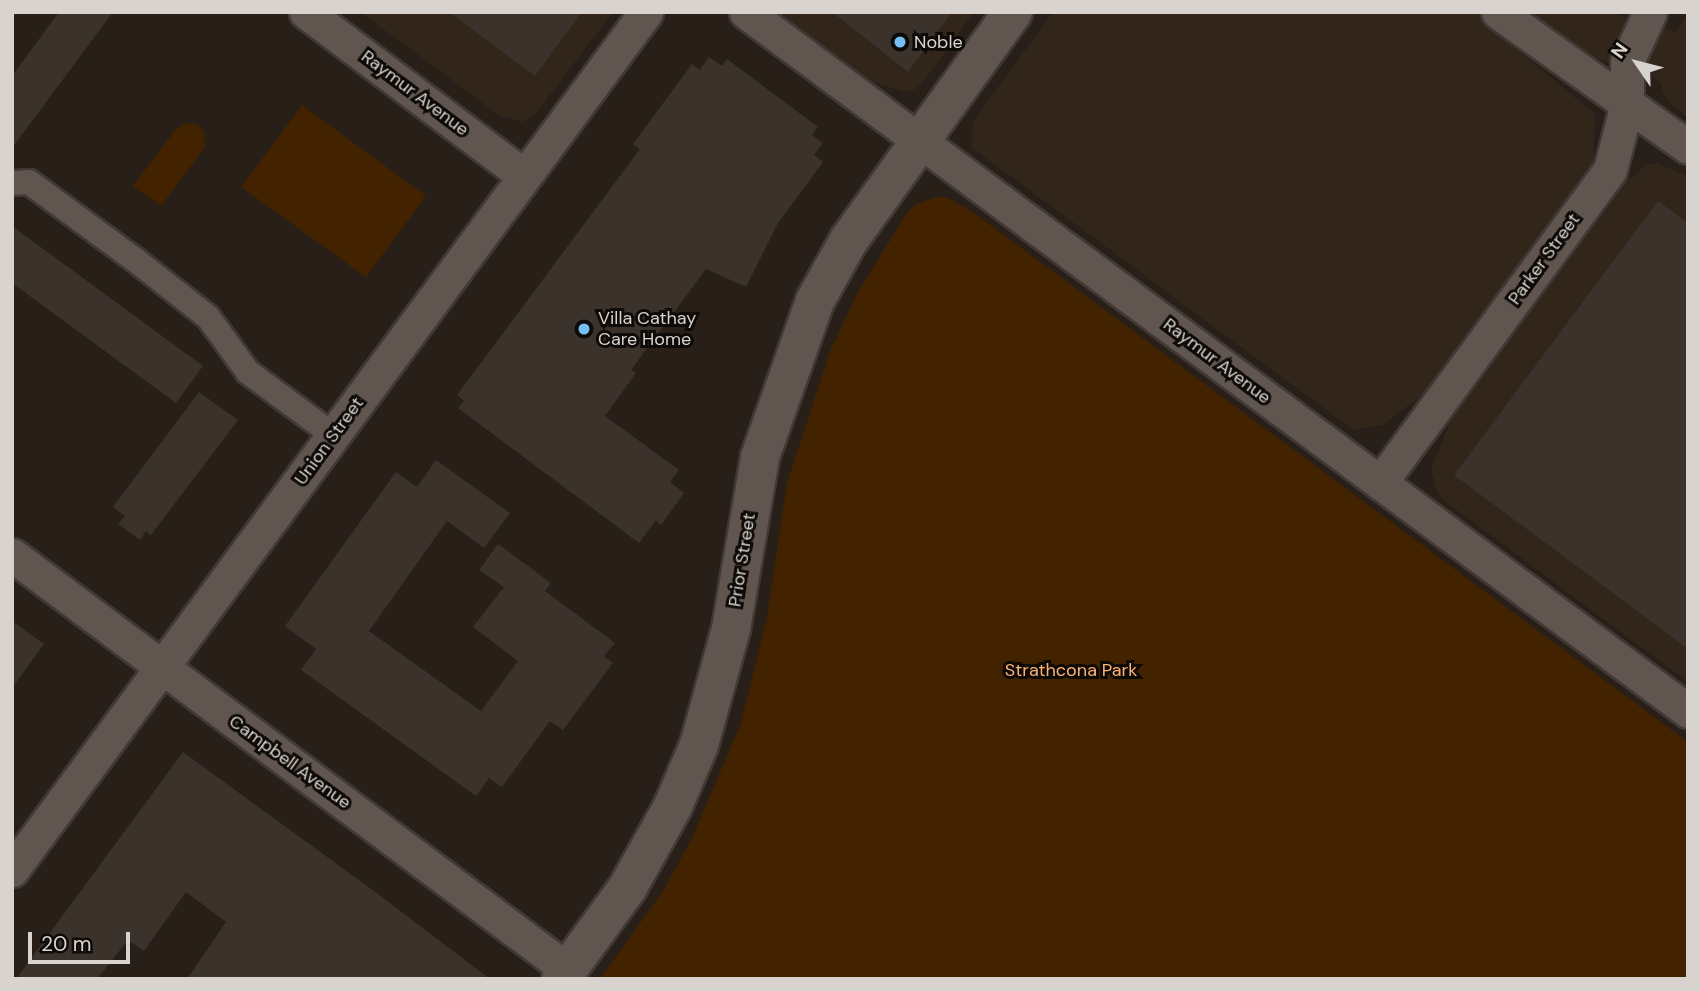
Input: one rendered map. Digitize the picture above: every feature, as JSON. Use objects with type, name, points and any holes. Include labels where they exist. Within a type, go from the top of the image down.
[{"type":"main road","name":"Prior Street","points":[[565,974],[628,887],[673,806],[699,745],[731,629],[760,457],[816,301],[849,240],[1013,12]]},
{"type":"street","name":"Raymur Avenue","points":[[306,12],[523,175]]},
{"type":"street","name":"Union Street","points":[[12,870],[646,12]]},
{"type":"street","name":"Raymur Avenue","points":[[746,12],[1688,711]]},
{"type":"street","points":[[1498,12],[1688,147]]},
{"type":"street","name":"Parker Street","points":[[1380,483],[1610,170],[1627,104],[1627,62],[1650,12]]},
{"type":"street","points":[[12,183],[29,182],[208,317],[248,372],[333,435]]},
{"type":"street","name":"Campbell Avenue","points":[[12,555],[565,974]]},
{"type":"shaded area","points":[[360,12],[613,12],[535,115],[523,122],[500,116]]},
{"type":"shaded area","points":[[763,12],[974,12],[927,77],[916,89],[904,92],[848,73]]},
{"type":"shaded area","points":[[1053,12],[1611,12],[1676,32],[1688,12],[1688,118],[1666,99],[1659,80],[1478,17],[1595,114],[1594,163],[1426,392],[1383,425],[1353,430],[971,147],[973,121]]},
{"type":"shaded area","points":[[1657,163],[1688,176],[1688,682],[1447,503],[1438,494],[1431,470],[1451,420],[1627,181],[1647,164]]},
{"type":"green space","points":[[302,105],[426,196],[366,277],[241,187]]},
{"type":"green space","points":[[185,123],[196,124],[204,131],[205,147],[161,206],[133,186],[176,129]]},
{"type":"green space","name":"Strathcona Park","points":[[937,197],[948,198],[974,213],[1688,742],[1688,979],[600,979],[663,891],[692,838],[741,723],[767,617],[787,483],[830,351],[857,294],[906,214],[916,204]]},
{"type":"building","points":[[59,12],[113,12],[12,148],[12,76]]},
{"type":"building","points":[[449,12],[582,12],[535,76]]},
{"type":"building","name":"Noble","points":[[832,12],[952,12],[908,72]]},
{"type":"building","name":"Villa Cathay Care Home","points":[[709,57],[722,66],[727,59],[818,127],[812,135],[823,143],[814,155],[823,162],[778,223],[746,287],[706,269],[631,370],[636,373],[605,416],[679,470],[670,482],[684,493],[661,525],[656,520],[639,543],[458,408],[464,401],[457,395],[640,149],[633,144],[692,64],[700,70]]},
{"type":"building","points":[[1658,201],[1688,223],[1688,649],[1454,475]]},
{"type":"building","points":[[12,226],[203,366],[176,403],[12,283]]},
{"type":"building","points":[[199,392],[238,420],[151,535],[146,531],[140,540],[118,524],[125,516],[113,507]]},
{"type":"building","points":[[436,460],[510,513],[484,548],[447,521],[369,631],[481,711],[518,661],[473,627],[504,587],[479,570],[498,544],[551,583],[545,591],[615,643],[604,656],[613,663],[563,730],[550,721],[502,787],[489,778],[476,796],[301,670],[316,649],[285,626],[396,472],[417,487]]},
{"type":"building","points":[[12,621],[44,644],[12,688]]},
{"type":"building","points":[[183,752],[490,979],[187,979],[226,922],[186,892],[144,951],[128,940],[97,979],[16,979]]},
{"type":"place","name":"Noble","points":[[900,42]]},
{"type":"place","name":"Villa Cathay Care Home","points":[[584,329]]}]
